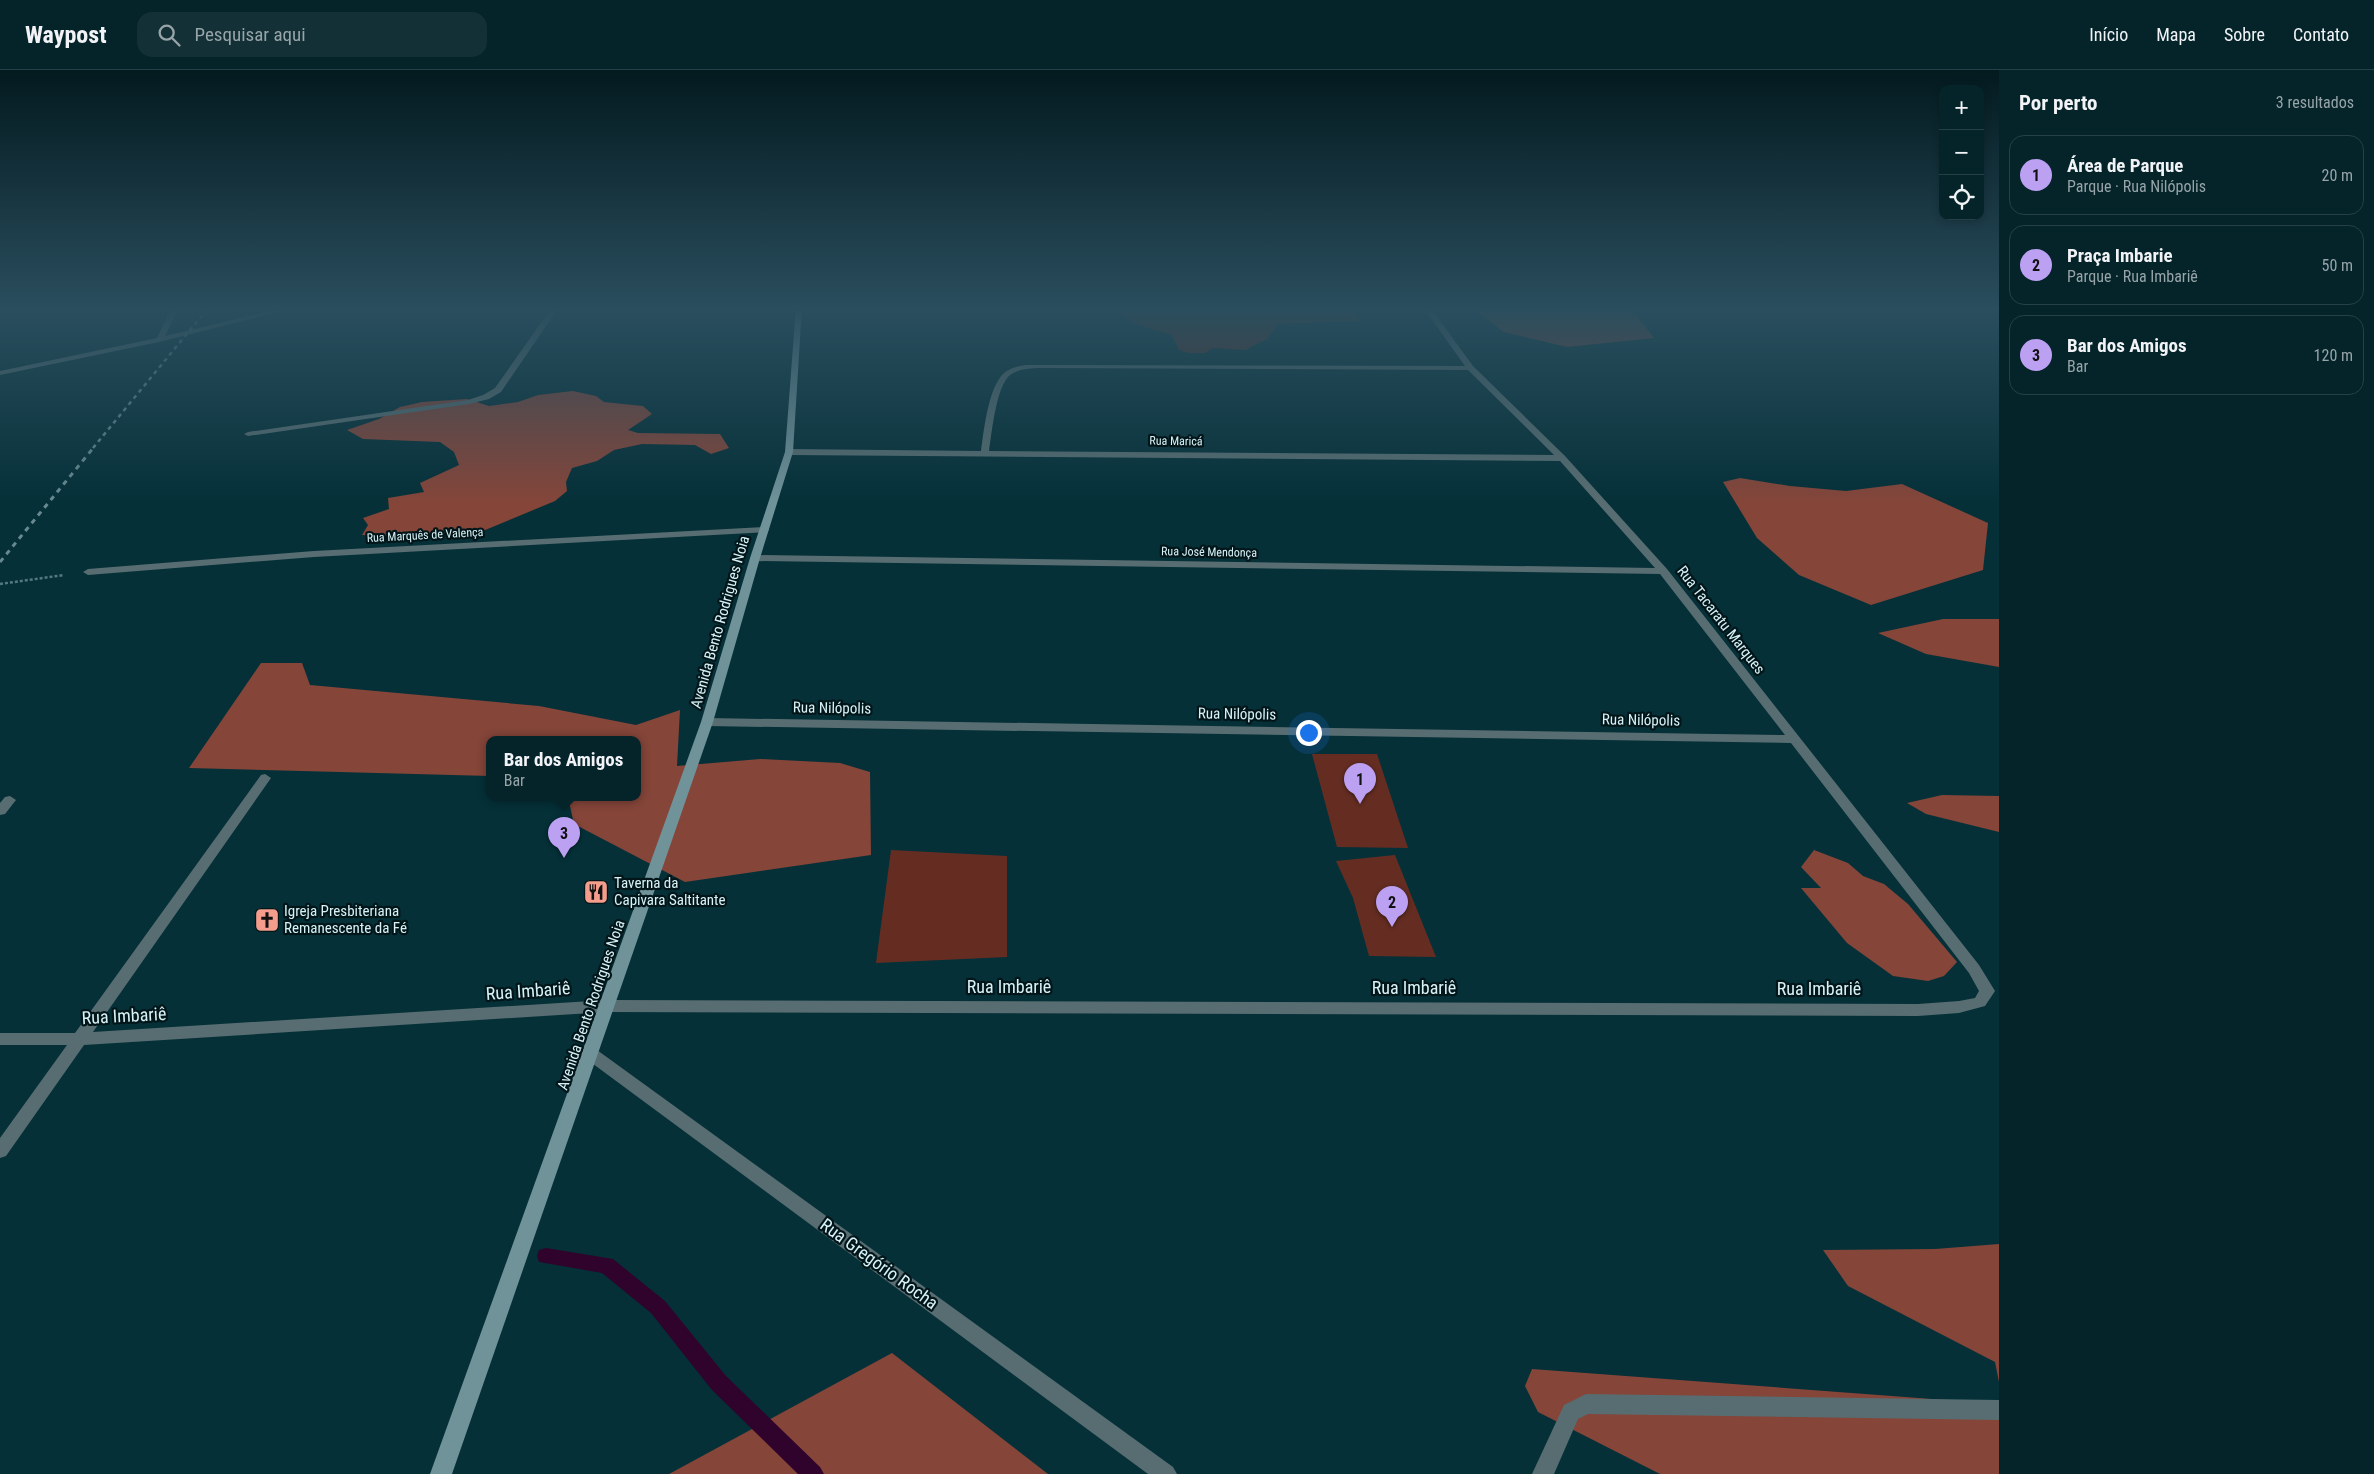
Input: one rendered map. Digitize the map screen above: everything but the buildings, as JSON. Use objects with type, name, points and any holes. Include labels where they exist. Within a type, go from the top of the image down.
[{"type":"street","points":[[248,434],[469,402],[486,397],[498,390],[510,373]]},
{"type":"street","name":"Avenida Bento Rodrigues Noia","points":[[441,1474],[707,722],[755,558],[789,452],[794,373]]},
{"type":"street","points":[[985,452],[999,385],[1006,374],[1009,373]]},
{"type":"street","name":"Rua Tacaratu Marques","points":[[1475,373],[1562,458],[1663,571],[1974,969]]},
{"type":"street","name":"Rua Maricá","points":[[789,452],[985,452],[1562,458]]},
{"type":"street","name":"Rua Marquês de Valença","points":[[88,572],[314,554],[764,530]]},
{"type":"street","name":"Rua José Mendonça","points":[[755,558],[1663,571]]},
{"type":"street","name":"Rua Nilópolis","points":[[707,722],[1796,739]]},
{"type":"street","points":[[0,1151],[265,778]]},
{"type":"street","points":[[0,811],[10,800]]},
{"type":"street","name":"Rua Imbariê","points":[[0,1039],[80,1039],[607,1006],[1918,1010],[1959,1007],[1980,1002],[1986,991],[1974,969]]},
{"type":"street","name":"Rua Gregório Rocha","points":[[591,1054],[1166,1474]]},
{"type":"street","points":[[1543,1474],[1571,1412],[1586,1404],[1999,1410]]},
{"type":"path","points":[[0,584],[88,572]]},
{"type":"shaded area","points":[[573,391],[596,396],[604,402],[643,406],[652,414],[628,430],[638,433],[720,434],[729,448],[711,454],[695,445],[642,444],[614,450],[597,461],[572,468],[566,482],[567,491],[555,501],[478,533],[439,533],[405,537],[362,535],[368,525],[363,518],[389,509],[388,498],[424,492],[420,483],[459,465],[454,452],[440,442],[363,439],[347,430],[379,419],[400,407],[422,402],[467,399],[489,406],[518,402],[538,395]]},
{"type":"shaded area","points":[[1740,478],[1790,486],[1846,491],[1902,484],[1988,523],[1983,570],[1871,605],[1799,575],[1757,538],[1723,482]]},
{"type":"shaded area","points":[[1943,619],[1999,619],[1999,667],[1926,654],[1878,633]]},
{"type":"shaded area","points":[[261,663],[302,663],[310,685],[539,706],[636,725],[680,710],[677,766],[760,759],[840,763],[870,772],[871,855],[685,882],[574,824],[569,801],[641,801],[641,736],[486,736],[486,776],[189,768]]},
{"type":"shaded area","points":[[1312,754],[1377,754],[1408,848],[1337,847]]},
{"type":"shaded area","points":[[1942,795],[1999,796],[1999,832],[1926,814],[1907,803]]},
{"type":"shaded area","points":[[891,850],[1007,856],[1007,957],[876,963]]},
{"type":"shaded area","points":[[1814,850],[1848,863],[1863,876],[1884,884],[1908,904],[1957,962],[1944,976],[1928,981],[1893,976],[1847,943],[1801,888],[1821,888],[1801,867]]},
{"type":"shaded area","points":[[1395,855],[1436,957],[1369,956],[1353,898],[1336,861]]},
{"type":"shaded area","points":[[1999,1244],[1999,1382],[1995,1362],[1848,1286],[1823,1250],[1935,1249]]},
{"type":"shaded area","points":[[892,1353],[1048,1474],[669,1474]]},
{"type":"shaded area","points":[[1532,1369],[1999,1404],[1999,1474],[1660,1474],[1538,1412],[1525,1386]]},
{"type":"waterway","points":[[546,1256],[606,1265],[658,1307],[719,1383],[813,1474]]},
{"type":"railway","points":[[93,448],[155,373]]},
{"type":"railway","points":[[0,562],[94,447]]},
{"type":"place","name":"Área de Parque","points":[[1360,804]]},
{"type":"place","name":"Bar dos Amigos","points":[[564,858]]},
{"type":"place","name":"Taverna da Capivara Saltitante","points":[[596,892]]},
{"type":"place","name":"Igreja Presbiteriana Remanescente da Fé","points":[[267,920]]},
{"type":"place","name":"Praça Imbarie","points":[[1392,927]]}]
